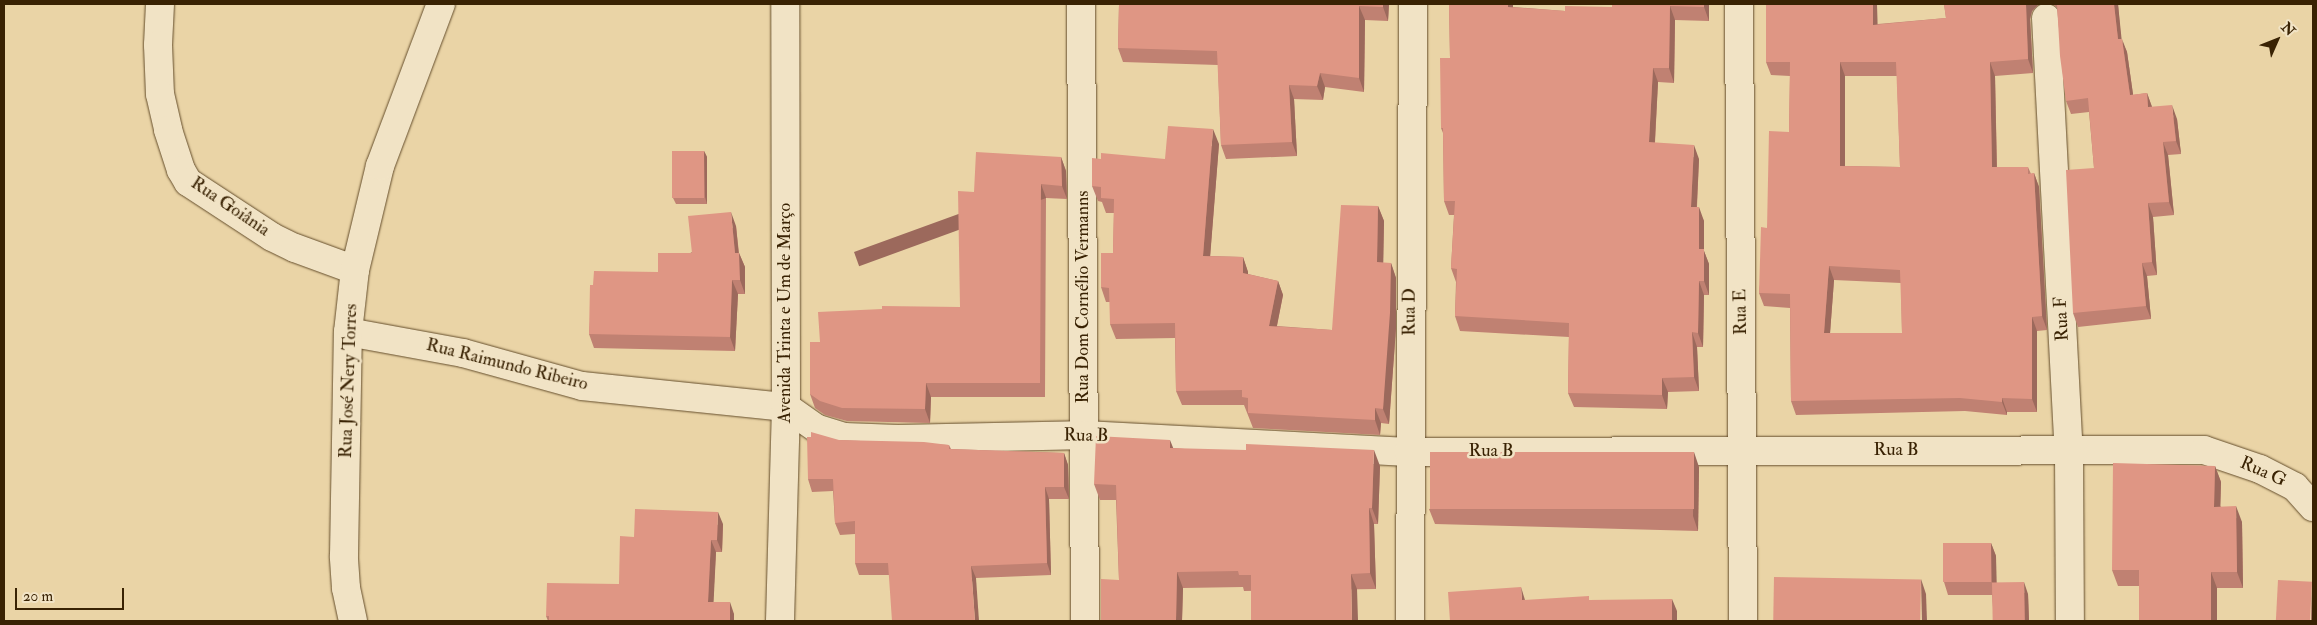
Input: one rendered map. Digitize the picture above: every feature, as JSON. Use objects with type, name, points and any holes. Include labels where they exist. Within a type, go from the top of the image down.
[{"type":"street","name":"Rua Goiânia","points":[[160,4],[158,44],[160,94],[168,130],[181,170],[188,182],[272,236],[295,248],[355,270]]},
{"type":"street","name":"Rua José Nery Torres","points":[[353,621],[346,588],[344,556],[348,332],[355,270],[380,166],[441,4]]},
{"type":"street","name":"Avenida Trinta e Um de Março","points":[[780,621],[786,407],[785,4]]},
{"type":"street","name":"Rua Dom Cornélio Vermanns","points":[[1081,4],[1085,621]]},
{"type":"street","name":"Rua D","points":[[1410,621],[1409,452],[1413,4]]},
{"type":"street","name":"Rua E","points":[[1739,4],[1743,621]]},
{"type":"street","name":"Rua F","points":[[2046,18],[2069,451],[2070,621]]},
{"type":"street","name":"Rua Raimundo Ribeiro","points":[[348,332],[463,353],[582,386],[786,407]]},
{"type":"street","name":"Rua B","points":[[786,407],[818,430],[844,437],[898,439],[1084,435],[1409,452],[1742,449],[2204,450]]},
{"type":"street","name":"Rua G","points":[[2204,450],[2260,468],[2295,487],[2313,507]]},
{"type":"building","points":[[1119,4],[1383,4],[1383,7],[1359,6],[1359,78],[1320,73],[1317,86],[1289,85],[1292,142],[1221,145],[1217,51],[1118,48]]},
{"type":"building","points":[[1449,4],[1508,4],[1508,7],[1565,11],[1565,6],[1612,7],[1612,4],[1704,4],[1704,7],[1670,6],[1669,68],[1653,68],[1649,142],[1694,145],[1691,207],[1699,207],[1699,249],[1704,249],[1704,281],[1699,281],[1698,333],[1692,332],[1694,377],[1662,378],[1662,395],[1568,393],[1569,323],[1455,316],[1457,269],[1451,268],[1455,201],[1444,201],[1443,128],[1441,128],[1440,58],[1450,58]]},
{"type":"building","points":[[1766,4],[1873,4],[1873,25],[1946,18],[1944,4],[2026,4],[2028,59],[1990,62],[1992,167],[2028,167],[2028,174],[2034,173],[2042,316],[2032,317],[2032,399],[2002,398],[2002,402],[1960,398],[1791,401],[1790,294],[1759,293],[1761,227],[1767,228],[1769,131],[1789,132],[1790,62],[1766,62]],"holes":[[[1840,62],[1896,62],[1900,167],[1840,166]],[[1829,266],[1900,270],[1902,333],[1824,333]]]},
{"type":"building","points":[[2057,4],[2114,4],[2118,39],[2122,39],[2130,95],[2147,93],[2148,107],[2172,105],[2176,141],[2163,142],[2169,202],[2148,203],[2152,262],[2142,263],[2146,306],[2073,313],[2066,170],[2094,168],[2088,98],[2066,101],[2060,56]]},
{"type":"building","points":[[1168,126],[1213,129],[1203,256],[1243,257],[1243,273],[1278,281],[1269,326],[1332,330],[1341,205],[1378,206],[1377,262],[1391,263],[1390,313],[1383,409],[1375,408],[1375,420],[1248,413],[1248,398],[1242,397],[1242,390],[1176,391],[1175,323],[1110,324],[1109,288],[1101,287],[1101,253],[1113,253],[1114,199],[1101,198],[1101,187],[1092,186],[1092,158],[1101,159],[1101,153],[1165,159]]},
{"type":"building","points":[[672,151],[704,151],[704,198],[672,198]]},
{"type":"building","points":[[976,152],[1061,157],[1062,186],[1041,184],[1040,383],[926,383],[925,409],[842,408],[820,401],[810,394],[810,342],[820,342],[818,312],[882,309],[882,306],[960,307],[958,191],[974,192]]},
{"type":"building","points":[[731,212],[735,253],[739,253],[740,280],[732,280],[730,337],[589,334],[590,285],[593,285],[594,271],[658,272],[658,253],[692,253],[688,216]]},
{"type":"building","points":[[811,432],[839,440],[924,442],[949,445],[949,449],[1064,453],[1064,487],[1045,487],[1047,563],[971,566],[975,621],[892,621],[888,563],[855,563],[855,521],[835,523],[833,479],[808,479],[807,437],[811,437]]},
{"type":"building","points":[[1096,436],[1170,440],[1170,448],[1246,450],[1246,444],[1374,450],[1372,508],[1369,508],[1370,573],[1351,574],[1352,621],[1251,621],[1251,575],[1239,575],[1238,571],[1177,572],[1176,621],[1101,621],[1101,579],[1119,580],[1116,485],[1094,484]]},
{"type":"building","points":[[1430,452],[1694,452],[1694,509],[1430,509]]},
{"type":"building","points":[[2113,463],[2215,466],[2214,507],[2236,506],[2237,572],[2211,572],[2211,621],[2139,621],[2139,570],[2112,570]]},
{"type":"building","points":[[635,509],[718,512],[717,540],[711,540],[708,602],[730,602],[730,621],[549,621],[549,616],[546,616],[547,583],[619,584],[620,536],[634,537]]},
{"type":"building","points":[[1943,543],[1991,543],[1991,582],[1943,582]]},
{"type":"building","points":[[1774,577],[1921,580],[1920,621],[1773,621]]},
{"type":"building","points":[[2278,580],[2312,582],[2310,621],[2276,621]]},
{"type":"building","points":[[2024,582],[2025,621],[1993,621],[1992,583]]},
{"type":"building","points":[[1521,587],[1522,600],[1589,596],[1589,600],[1672,599],[1672,621],[1450,621],[1448,592]]}]
